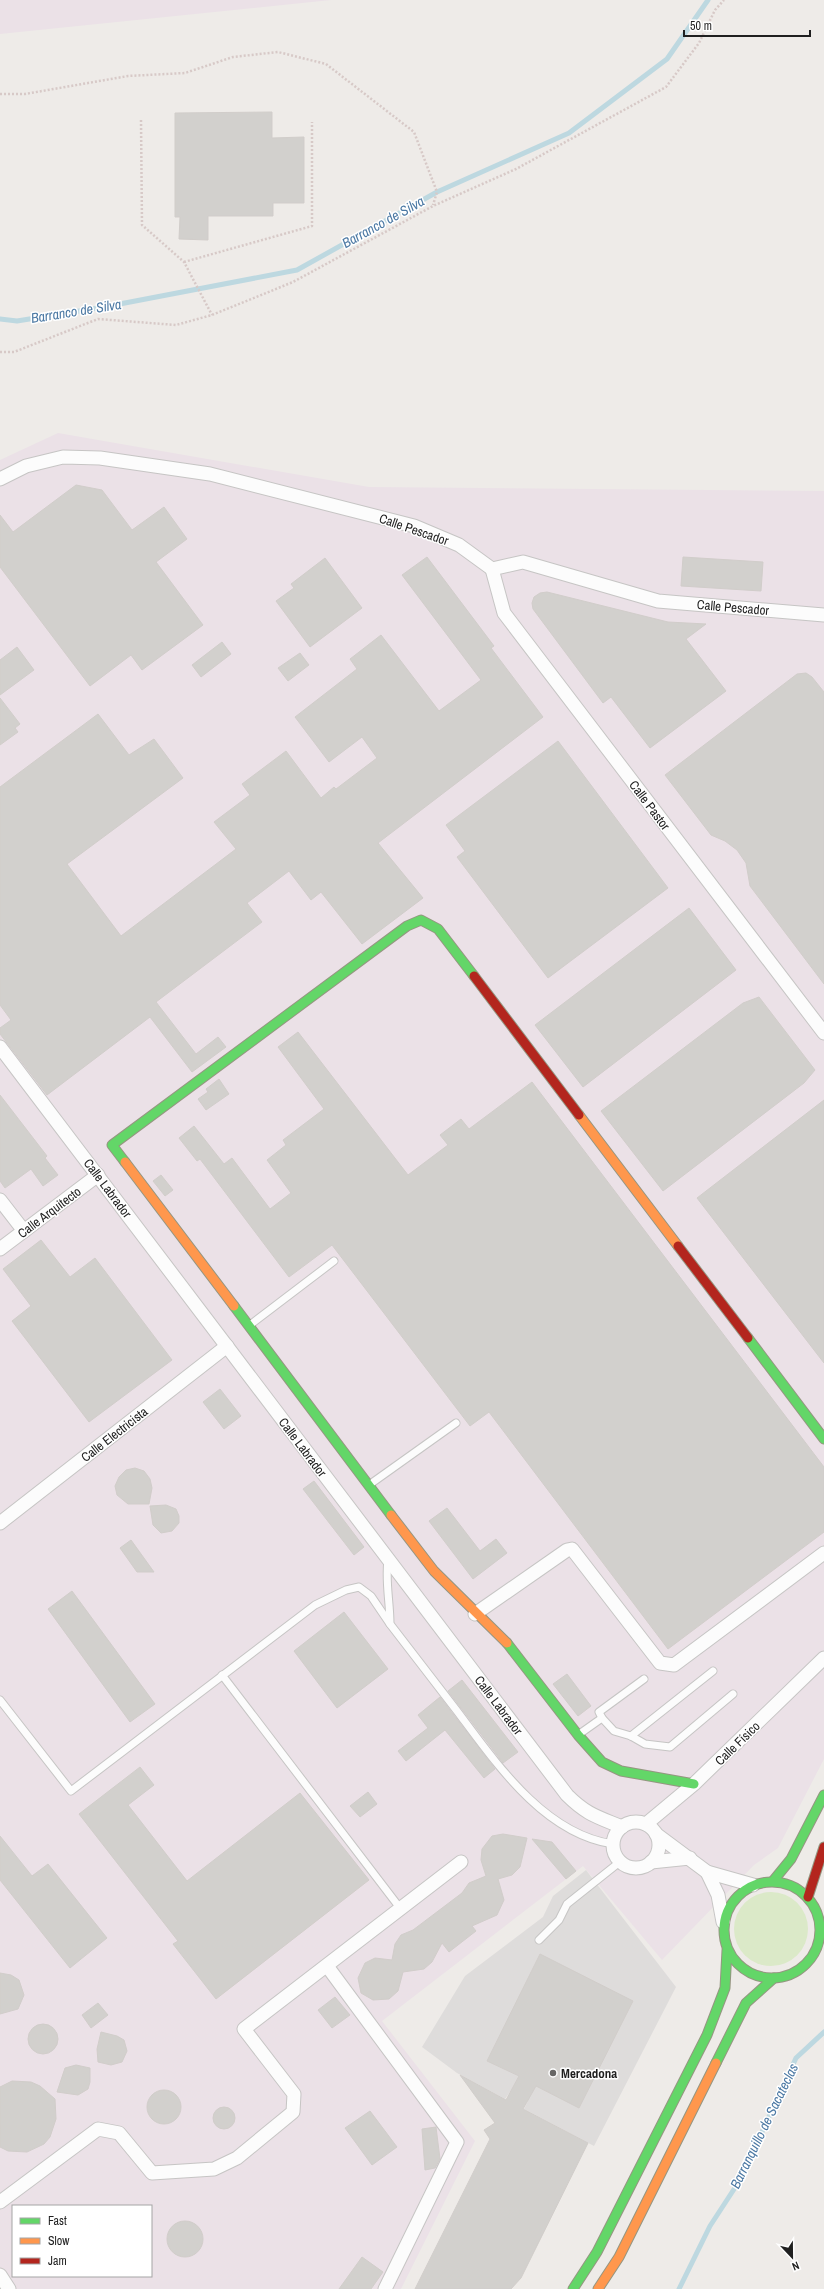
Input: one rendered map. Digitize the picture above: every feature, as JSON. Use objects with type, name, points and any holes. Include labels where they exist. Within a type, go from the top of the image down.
[{"type":"street","name":"Calle Pescador","points":[[0,480],[26,466],[63,457],[100,458],[210,474],[414,526],[458,545],[492,569],[523,562],[658,601],[824,614]]},
{"type":"street","name":"Calle Pastor","points":[[492,569],[504,613],[824,1033]]},
{"type":"street","points":[[694,1784],[622,1771],[602,1762],[578,1735],[511,1648],[475,1614],[434,1571],[112,1145],[407,926],[421,920],[438,929],[824,1439]]},
{"type":"street","name":"Calle Labrador","points":[[0,1047],[567,1796],[581,1810],[622,1827]]},
{"type":"street","name":"Calle Arquitecto","points":[[0,1249],[98,1175]]},
{"type":"street","points":[[0,1200],[24,1231]]},
{"type":"street","name":"Calle Electricista","points":[[0,1523],[227,1346]]},
{"type":"street","points":[[475,1614],[567,1550],[572,1549],[660,1664],[674,1665],[824,1553]]},
{"type":"street","name":"Calle Físico","points":[[646,1824],[694,1784],[824,1658]]},
{"type":"street","points":[[773,1881],[791,1859],[824,1795]]},
{"type":"street","points":[[690,1858],[651,1862],[637,1868],[630,1867],[621,1861],[614,1852],[614,1837],[622,1827],[631,1822],[646,1824],[656,1834],[690,1858],[708,1872],[753,1885]]},
{"type":"street","points":[[651,1862],[658,1849],[656,1834]]},
{"type":"street","points":[[808,1897],[824,1847]]},
{"type":"street","points":[[0,2202],[98,2129],[119,2133],[152,2173],[214,2169],[237,2158],[293,2112],[294,2094],[244,2029],[461,1862]]},
{"type":"street","points":[[708,1872],[718,1895],[723,1922],[723,1937],[727,1950],[739,1966],[755,1976],[774,1978],[789,1975],[803,1967],[813,1955],[819,1941],[820,1925],[816,1910],[808,1897],[792,1885],[773,1881],[753,1885],[736,1896],[728,1908],[723,1922]]},
{"type":"street","points":[[572,2289],[597,2252],[707,2035],[725,1988],[727,1950]]},
{"type":"street","points":[[327,1966],[457,2142],[385,2289]]},
{"type":"street","points":[[598,2289],[619,2257],[746,2003],[774,1978]]},
{"type":"street","points":[[0,2275],[9,2289]]},
{"type":"lane","points":[[249,1326],[334,1261]]},
{"type":"lane","points":[[369,1485],[456,1423]]},
{"type":"lane","points":[[388,1560],[385,1578],[390,1597],[390,1624]]},
{"type":"lane","points":[[0,1700],[71,1791],[315,1605],[346,1590],[359,1588],[371,1596],[390,1624],[499,1766],[532,1801],[568,1828],[595,1842],[613,1844]]},
{"type":"lane","points":[[631,1736],[713,1671]]},
{"type":"lane","points":[[222,1675],[400,1908]]},
{"type":"lane","points":[[644,1679],[599,1712],[602,1718],[614,1731],[631,1736],[645,1744],[670,1747],[733,1694]]},
{"type":"lane","points":[[578,1735],[602,1718]]},
{"type":"lane","points":[[539,1940],[559,1920],[567,1904],[621,1861]]},
{"type":"path","points":[[0,352],[14,352],[98,319],[176,325],[212,316],[293,282],[433,206],[516,169],[666,87],[699,43],[715,10],[724,0]]},
{"type":"path","points":[[0,94],[25,94],[128,76],[185,73],[232,57],[278,52],[326,64],[414,132],[437,192],[433,206]]},
{"type":"path","points":[[141,120],[142,225],[184,262],[212,316]]},
{"type":"path","points":[[184,262],[312,226],[312,122]]},
{"type":"shaded area","points":[[0,0],[331,0],[0,34]]},
{"type":"shaded area","points":[[58,433],[369,487],[824,491],[824,1759],[778,1848],[754,1865],[662,1960],[583,1866],[382,2021],[475,2141],[401,2289],[0,2289],[0,460]]},
{"type":"shaded area","points":[[586,1870],[676,1987],[594,2146],[524,2109],[528,2101],[510,2092],[505,2099],[457,2073],[422,2047],[465,1976],[543,1917],[553,1896]]},
{"type":"green space","points":[[771,1892],[792,1898],[802,1908],[808,1929],[802,1950],[792,1960],[771,1966],[750,1960],[740,1950],[734,1929],[740,1908],[750,1898]]},
{"type":"building","points":[[272,112],[272,138],[304,137],[304,203],[273,203],[273,216],[208,216],[208,240],[179,239],[180,217],[175,217],[175,113]]},
{"type":"building","points":[[76,485],[102,490],[132,530],[164,507],[187,539],[156,562],[203,625],[142,670],[131,655],[90,686],[0,567],[0,515],[13,532]]},
{"type":"building","points":[[427,557],[494,646],[491,648],[543,717],[378,843],[423,898],[362,944],[321,892],[311,900],[289,871],[247,903],[262,922],[156,1002],[196,1054],[218,1037],[226,1047],[192,1072],[150,1017],[47,1095],[0,1034],[0,1028],[11,1020],[0,1005],[0,787],[98,714],[129,755],[154,739],[183,778],[67,864],[121,936],[236,849],[214,822],[250,795],[242,784],[286,751],[321,798],[334,787],[336,789],[377,758],[362,737],[329,762],[295,717],[357,669],[350,659],[381,635],[439,711],[481,680],[402,575]]},
{"type":"building","points":[[683,557],[763,562],[761,591],[681,586]]},
{"type":"building","points":[[325,558],[362,608],[310,647],[276,601],[294,588],[291,584]]},
{"type":"building","points":[[547,592],[668,622],[706,624],[686,639],[726,691],[650,748],[611,697],[603,703],[533,609],[532,603],[534,597],[540,593]]},
{"type":"building","points":[[222,642],[231,654],[201,677],[192,665]]},
{"type":"building","points":[[17,647],[34,670],[0,695],[0,660]]},
{"type":"building","points":[[300,653],[309,665],[288,681],[278,668]]},
{"type":"building","points":[[806,673],[812,677],[824,692],[824,984],[750,886],[746,863],[737,850],[725,841],[711,835],[665,775],[797,674]]},
{"type":"building","points":[[0,698],[20,724],[15,728],[18,732],[0,745]]},
{"type":"building","points":[[558,741],[668,888],[548,978],[457,857],[465,851],[446,825]]},
{"type":"building","points":[[689,908],[736,970],[583,1087],[535,1025]]},
{"type":"building","points":[[759,997],[815,1070],[804,1083],[663,1191],[601,1111],[743,1003]]},
{"type":"building","points":[[298,1032],[408,1175],[448,1145],[440,1135],[461,1119],[469,1129],[532,1082],[824,1467],[824,1532],[668,1649],[489,1412],[470,1426],[332,1245],[289,1277],[200,1159],[197,1161],[179,1138],[194,1126],[224,1164],[232,1158],[270,1209],[291,1193],[267,1160],[286,1145],[283,1140],[324,1109],[278,1047]]},
{"type":"building","points":[[219,1079],[229,1094],[206,1110],[198,1099],[208,1092],[206,1089]]},
{"type":"building","points":[[0,1095],[47,1156],[45,1158],[58,1175],[43,1186],[31,1169],[5,1188],[0,1181]]},
{"type":"building","points":[[824,1100],[824,1363],[697,1198]]},
{"type":"building","points":[[161,1175],[173,1190],[165,1196],[153,1181]]},
{"type":"building","points":[[41,1240],[70,1277],[95,1258],[172,1360],[89,1422],[12,1321],[31,1306],[3,1269]]},
{"type":"building","points":[[220,1389],[241,1416],[224,1429],[203,1402]]},
{"type":"building","points":[[135,1468],[144,1471],[150,1479],[152,1488],[149,1504],[128,1504],[117,1495],[115,1486],[119,1477],[126,1470]]},
{"type":"building","points":[[314,1481],[364,1547],[354,1555],[303,1489]]},
{"type":"building","points":[[166,1505],[176,1509],[179,1516],[179,1523],[172,1531],[161,1533],[153,1525],[150,1506]]},
{"type":"building","points":[[447,1508],[480,1551],[496,1539],[507,1553],[473,1579],[429,1521]]},
{"type":"building","points":[[131,1540],[154,1572],[137,1572],[120,1548]]},
{"type":"building","points":[[72,1591],[155,1704],[130,1722],[48,1609]]},
{"type":"building","points":[[344,1612],[388,1669],[337,1708],[294,1651]]},
{"type":"building","points":[[567,1674],[591,1706],[578,1716],[553,1684]]},
{"type":"building","points":[[462,1680],[518,1752],[503,1763],[448,1691]]},
{"type":"building","points":[[440,1697],[495,1769],[484,1778],[445,1730],[406,1761],[398,1751],[428,1728],[418,1715]]},
{"type":"building","points":[[140,1767],[154,1785],[128,1805],[187,1881],[300,1793],[369,1880],[216,1999],[173,1944],[178,1941],[79,1814]]},
{"type":"building","points":[[368,1792],[377,1804],[360,1817],[350,1806]]},
{"type":"building","points":[[503,1834],[527,1838],[520,1867],[512,1875],[498,1879],[504,1900],[497,1915],[472,1926],[476,1931],[449,1952],[442,1943],[432,1962],[424,1969],[403,1972],[398,1991],[389,1999],[373,2000],[361,1993],[358,1978],[365,1963],[375,1958],[392,1960],[395,1944],[401,1935],[413,1930],[462,1893],[469,1883],[486,1876],[481,1860],[482,1849],[492,1836]]},
{"type":"building","points":[[0,1836],[32,1876],[48,1864],[107,1938],[70,1968],[0,1880]]},
{"type":"building","points":[[532,1839],[552,1842],[576,1871],[566,1879]]},
{"type":"building","points":[[540,1954],[633,2001],[579,2108],[536,2086],[523,2109],[588,2143],[521,2278],[511,2289],[415,2289],[490,2139],[484,2130],[495,2123],[460,2075],[506,2100],[519,2076],[487,2061]]},
{"type":"building","points":[[0,1973],[11,1975],[19,1980],[24,1995],[18,2009],[0,2014]]},
{"type":"building","points":[[335,1997],[350,2015],[332,2028],[318,2010]]},
{"type":"building","points":[[98,2003],[108,2015],[91,2028],[82,2015]]},
{"type":"building","points":[[43,2024],[54,2028],[58,2039],[54,2050],[43,2054],[32,2050],[28,2039],[32,2028]]},
{"type":"building","points":[[101,2032],[117,2036],[124,2040],[127,2051],[122,2062],[111,2065],[98,2062],[97,2049]]},
{"type":"building","points":[[76,2065],[90,2068],[90,2082],[88,2089],[78,2095],[57,2092],[65,2068]]},
{"type":"building","points":[[12,2081],[31,2082],[40,2086],[55,2099],[56,2119],[50,2137],[44,2144],[27,2152],[8,2151],[0,2147],[0,2087]]},
{"type":"building","points":[[161,2090],[167,2090],[171,2091],[178,2097],[181,2107],[180,2114],[174,2121],[167,2124],[161,2124],[157,2123],[150,2117],[147,2110],[147,2104],[148,2100],[154,2093]]},
{"type":"building","points":[[224,2107],[232,2110],[235,2118],[232,2126],[224,2129],[216,2126],[213,2118],[216,2110]]},
{"type":"building","points":[[370,2111],[397,2147],[372,2165],[345,2128]]},
{"type":"building","points":[[436,2127],[440,2159],[435,2168],[425,2170],[422,2129]]},
{"type":"building","points":[[189,2221],[198,2226],[202,2232],[202,2246],[198,2252],[189,2257],[181,2257],[172,2252],[168,2246],[167,2235],[172,2226],[178,2222]]},
{"type":"building","points":[[362,2257],[383,2272],[371,2289],[339,2289]]},
{"type":"waterway","name":"Barranco de Silva","points":[[0,319],[17,321],[104,307],[297,270],[437,192],[569,133],[667,59],[708,0]]},
{"type":"waterway","name":"Barranquillo de Sacateclas","points":[[679,2289],[710,2226],[740,2180],[796,2058],[824,2032]]},
{"type":"traffic: fast","points":[[125,1162],[112,1145],[407,926],[421,920],[438,929],[474,976]]},
{"type":"traffic: fast","points":[[234,1306],[391,1515]]},
{"type":"traffic: fast","points":[[748,1338],[824,1439]]},
{"type":"traffic: fast","points":[[507,1643],[578,1735],[602,1762],[621,1771],[694,1784]]},
{"type":"traffic: fast","points":[[773,1881],[791,1859],[824,1795]]},
{"type":"traffic: fast","points":[[772,1882],[790,1885],[806,1896],[817,1912],[820,1930],[817,1948],[806,1964],[790,1975],[772,1978],[754,1975],[738,1964],[727,1948],[724,1930],[727,1912],[738,1896],[754,1885],[772,1882]]},
{"type":"traffic: fast","points":[[573,2289],[597,2252],[707,2035],[725,1988],[727,1950]]},
{"type":"traffic: fast","points":[[716,2063],[746,2003],[774,1978]]},
{"type":"traffic: slow","points":[[579,1115],[678,1246]]},
{"type":"traffic: slow","points":[[125,1162],[234,1306]]},
{"type":"traffic: slow","points":[[391,1515],[434,1571],[507,1643]]},
{"type":"traffic: slow","points":[[598,2289],[619,2257],[716,2063]]},
{"type":"traffic: jam","points":[[474,976],[579,1115]]},
{"type":"traffic: jam","points":[[678,1246],[748,1338]]},
{"type":"traffic: jam","points":[[808,1897],[824,1847]]},
{"type":"place","name":"Mercadona","points":[[553,2073]]}]
